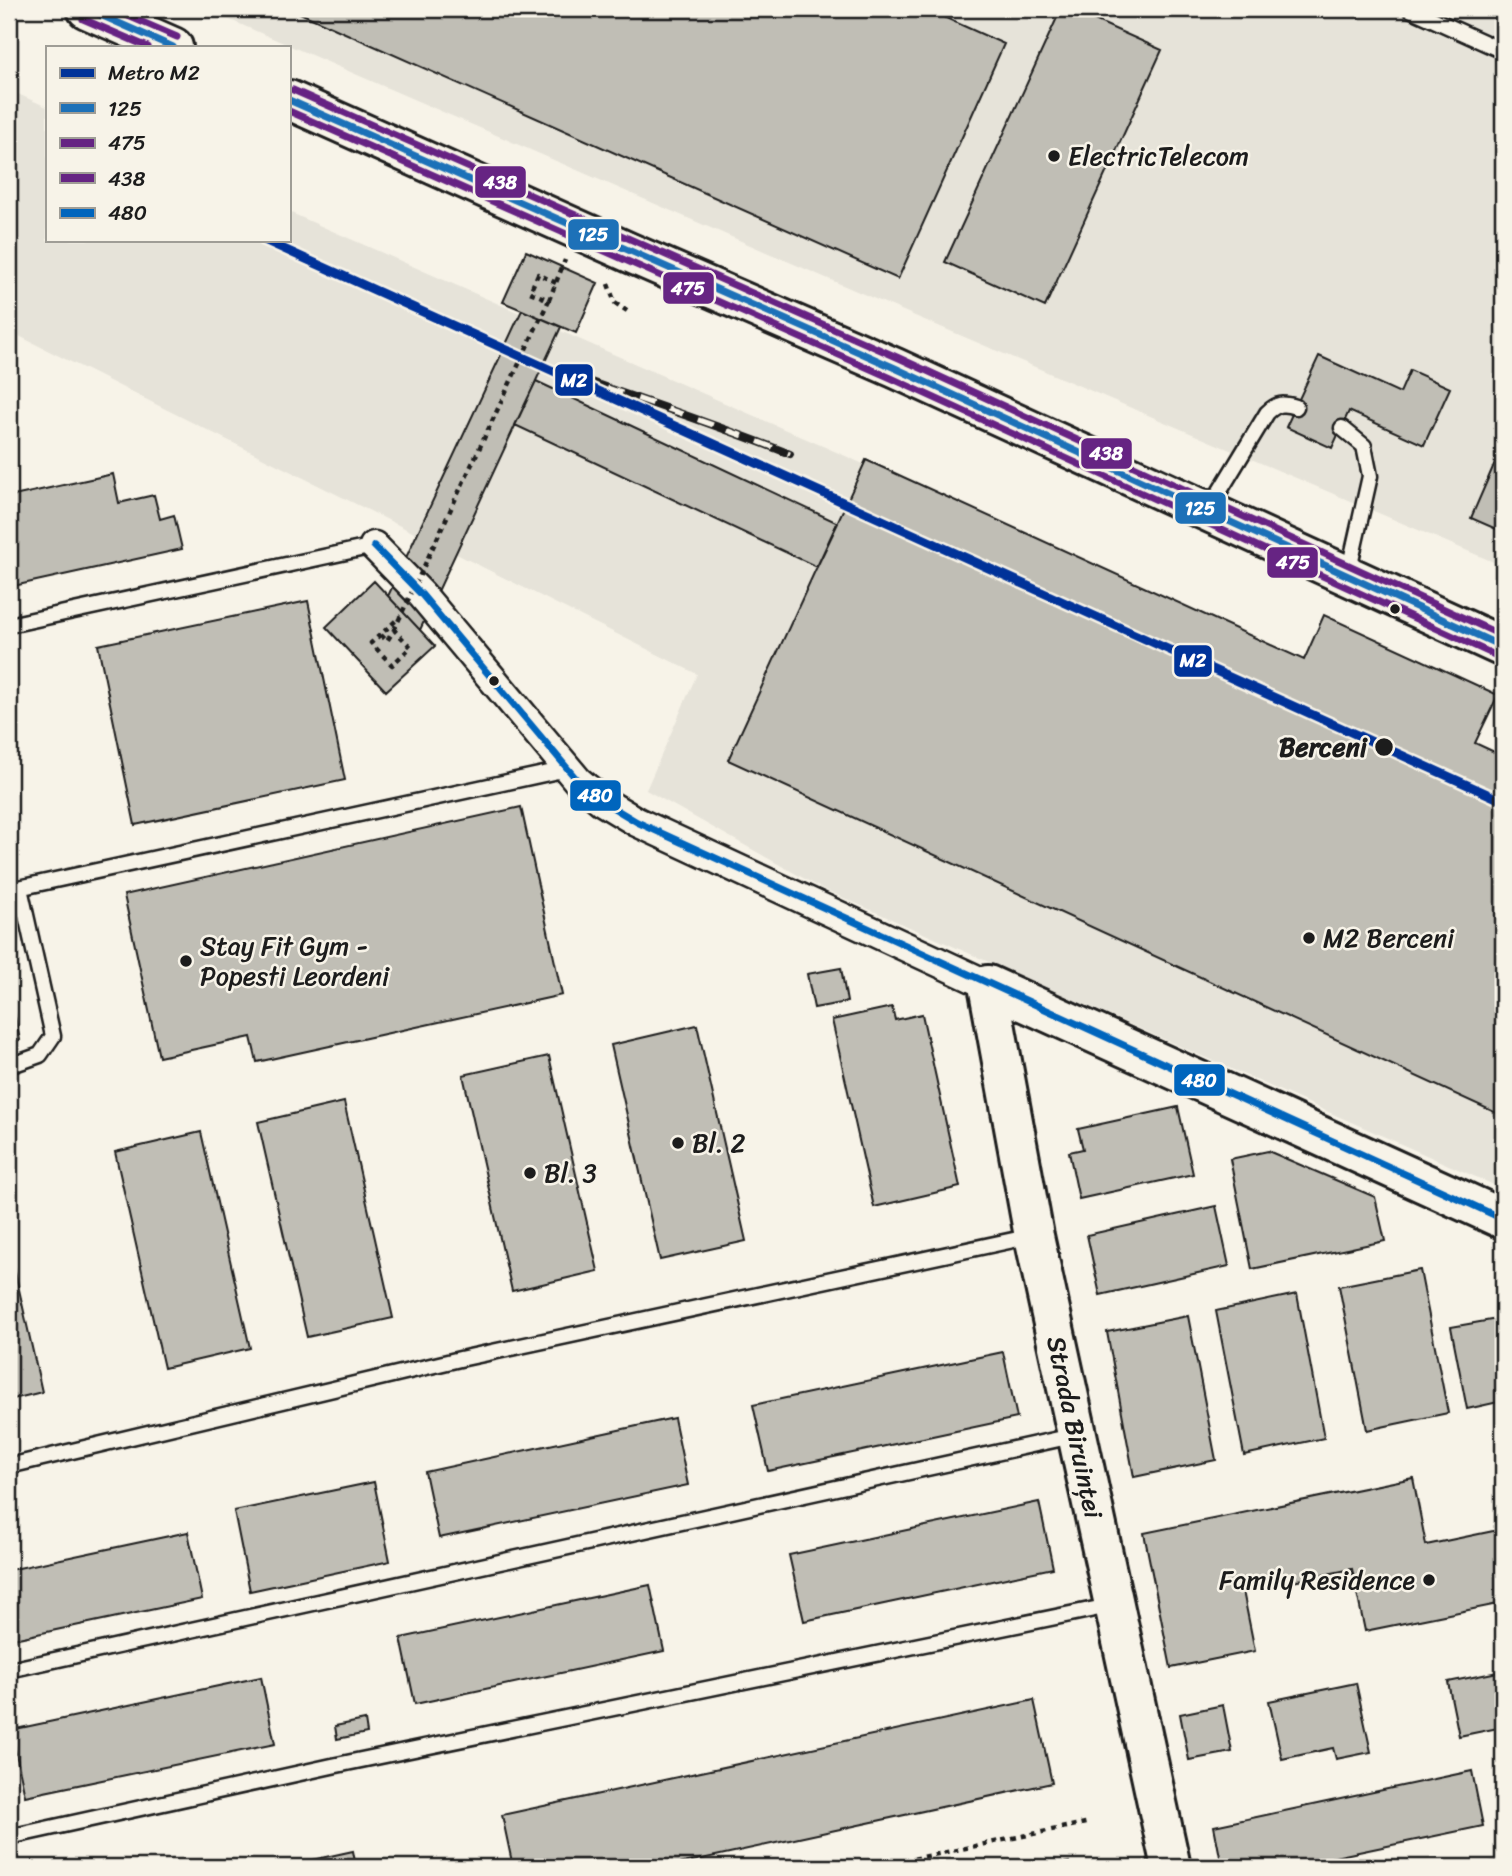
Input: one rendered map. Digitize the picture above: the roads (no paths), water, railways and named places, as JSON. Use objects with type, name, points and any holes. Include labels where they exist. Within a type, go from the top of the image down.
[{"type":"street","points":[[87,9],[171,46]]},
{"type":"street","points":[[290,100],[907,373],[1503,647]]},
{"type":"street","points":[[374,546],[422,595],[567,769],[602,801],[637,822],[1503,1219]]},
{"type":"street","name":"Strada Biruinței","points":[[988,985],[1034,1236],[1171,1867]]},
{"type":"lane","points":[[1410,9],[1503,51]]},
{"type":"lane","points":[[1208,512],[1267,413],[1274,405],[1284,403],[1296,407]]},
{"type":"lane","points":[[1342,428],[1364,446],[1370,476],[1347,576]]},
{"type":"lane","points":[[9,625],[374,546]]},
{"type":"lane","points":[[9,1066],[40,1055],[53,1036],[14,889],[567,769]]},
{"type":"lane","points":[[9,1466],[460,1359],[1034,1236]]},
{"type":"lane","points":[[9,1670],[1077,1434]]},
{"type":"lane","points":[[9,1837],[332,1766],[1114,1605]]},
{"type":"railway","points":[[517,355],[790,454]]},
{"type":"metro line","name":"M2","points":[[268,242],[1503,801]]},
{"type":"place","name":"ElectricTelecom","points":[[1054,156]]},
{"type":"place","name":"Berceni","points":[[1384,747]]},
{"type":"place","name":"M2 Berceni","points":[[1309,938]]},
{"type":"place","name":"Stay Fit Gym - Popesti Leordeni","points":[[186,961]]},
{"type":"place","name":"Bl. 2","points":[[678,1143]]},
{"type":"place","name":"Bl. 3","points":[[530,1173]]},
{"type":"place","name":"Family Residence","points":[[1429,1580]]}]
